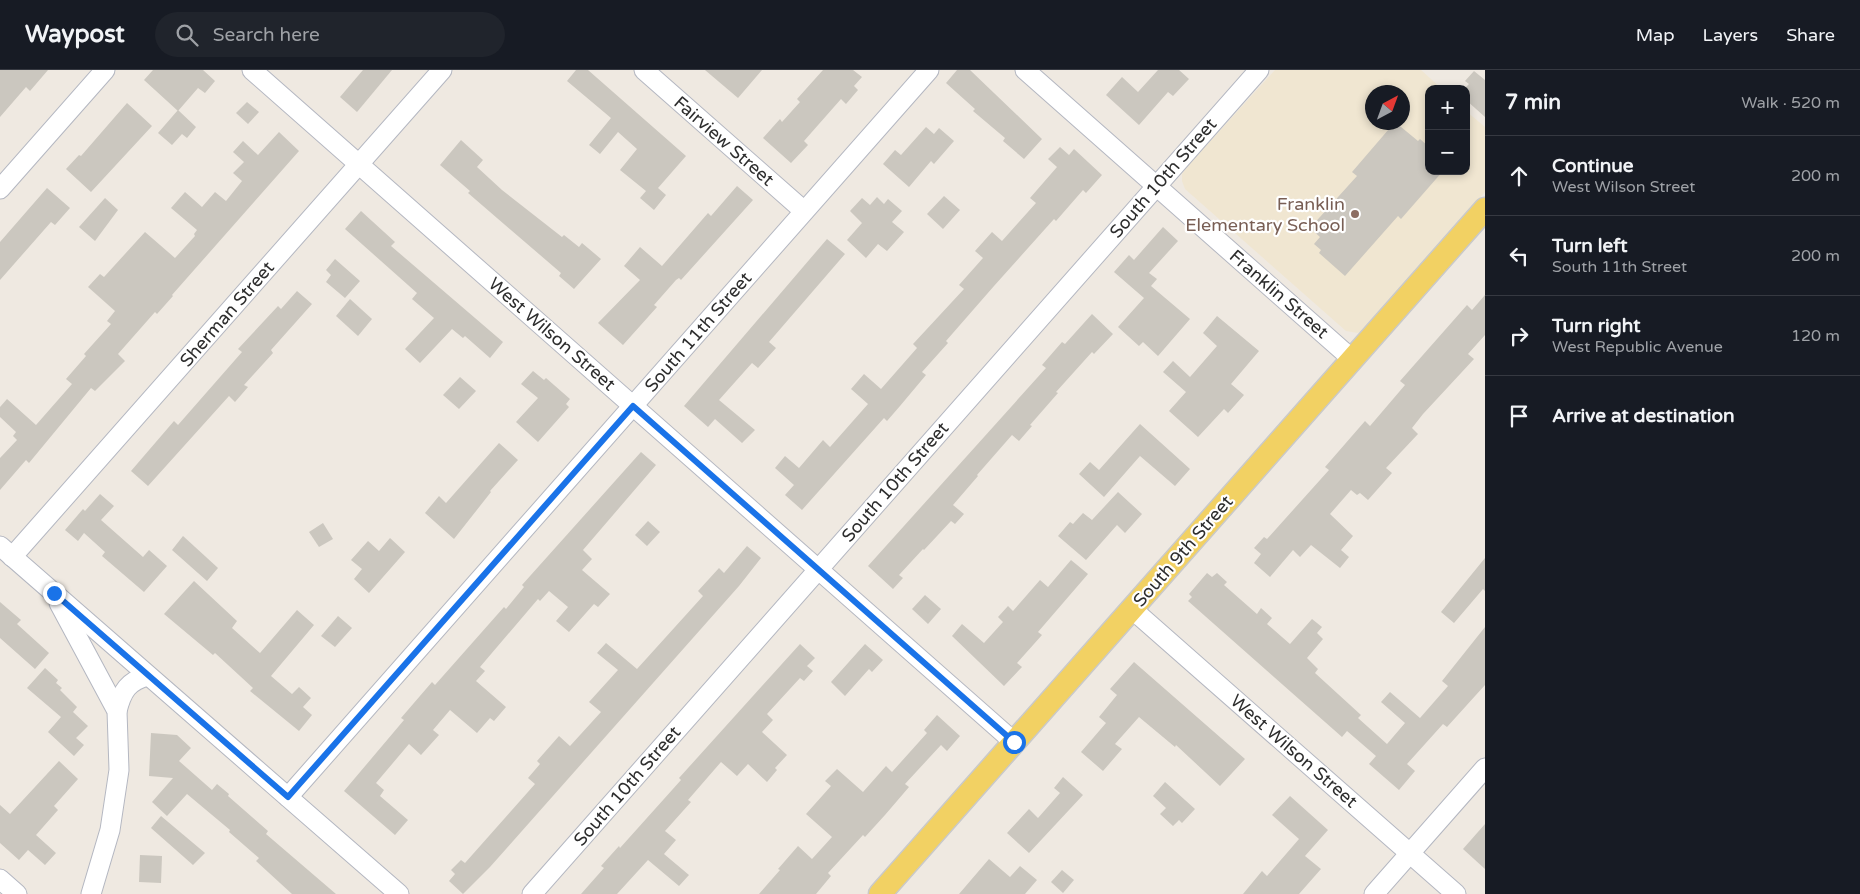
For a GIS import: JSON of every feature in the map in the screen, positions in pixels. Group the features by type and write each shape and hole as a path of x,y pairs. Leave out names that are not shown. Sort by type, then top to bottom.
{"main road":[{"name":"South 9th Street","path":"880,894 1485,209"}],"street":[{"path":"0,189 105,70"},
{"name":"West Wilson Street","path":"252,70 1014,742"},
{"name":"Sherman Street","path":"6,552 359,164 442,70"},
{"name":"Fairview Street","path":"644,70 804,211"},
{"name":"South 11th Street","path":"288,797 929,70"},
{"name":"Franklin Street","path":"1025,70 1352,359"},
{"name":"South 10th Street","path":"532,894 1258,70"},
{"path":"6,552 399,894"},
{"path":"54,593 117,711"},
{"name":"West Wilson Street","path":"1132,609 1456,894"},
{"path":"92,894 110,830 119,770 117,711 121,695 128,685 136,679 148,676"},
{"path":"1374,894 1485,768"},
{"path":"0,879 17,894"}],"shaded area":[{"path":"1275,70 1421,70 1438,85 1425,85 1425,175 1470,175 1470,114 1485,127 1485,192 1366,329 1358,333 1346,331 1185,189 1182,174"}],"building":[{"path":"0,70 48,70 30,91 26,87 0,117"},
{"path":"153,70 203,70 215,81 205,93 198,88 178,111 144,80"},
{"path":"363,70 392,70 357,112 340,97"},
{"path":"576,70 588,70 686,156 658,188 666,195 654,210 640,198 646,191 620,170 637,149 618,132 600,154 589,145 611,118 567,81"},
{"path":"705,70 762,70 738,98"},
{"path":"823,70 853,70 862,77 854,86 858,90 846,104 841,99 804,141 808,145 791,163 763,138 780,119 782,122 800,102 797,99"},
{"path":"957,70 970,70 1042,139 1024,159 1003,141 1005,138 973,111 975,109 946,83"},
{"path":"1158,70 1179,70 1189,79 1173,96 1168,92 1139,125 1106,95 1122,77 1138,92"},
{"path":"1474,71 1485,80 1485,117 1470,104 1470,85 1465,81"},
{"path":"247,102 259,112 248,124 236,113"},
{"path":"127,103 152,126 91,192 66,169 79,155 81,156"},
{"path":"178,110 196,127 187,138 182,134 172,145 158,133"},
{"path":"926,127 934,134 939,128 954,141 934,164 931,161 909,187 883,164 895,150 901,155"},
{"path":"1388,130 1405,130 1418,141 1420,139 1425,143 1425,175 1440,175 1401,219 1398,216 1345,276 1319,253 1321,250 1314,244 1320,237 1310,228 1357,176 1352,172"},
{"path":"279,132 299,151 157,314 155,312 118,354 125,361 95,391 91,388 29,463 26,460 0,490 0,458 17,440 13,436 16,432 0,417 0,407 7,399 36,425 72,384 66,379 86,356 84,354 111,324 107,321 115,311 88,287 100,274 104,277 145,232 175,258 195,236 194,234 197,230 171,208 185,192 202,207 215,192 226,201 242,181 233,173 244,162 233,152 243,141 258,155"},
{"path":"461,140 483,160 477,167 502,190 562,237 564,235 579,247 582,243 601,259 574,289 559,276 561,273 468,193 470,191 440,165"},
{"path":"1060,147 1069,155 1074,149 1102,175 1086,193 1083,190 1056,221 1054,219 994,286 946,341 948,343 922,372 926,375 900,406 887,421 884,418 802,510 785,495 794,485 775,468 785,456 799,468 823,440 830,447 868,404 851,389 864,374 881,389 917,348 913,344 964,289 959,285 983,258 975,251 992,232 1002,241 1036,203 1030,198 1057,167 1048,159"},
{"path":"737,186 753,200 681,280 679,278 676,280 654,305 657,307 623,345 598,323 640,280 624,266 640,247 662,266 708,213 711,216"},
{"path":"47,188 70,208 55,225 51,222 0,280 0,242"},
{"path":"944,196 960,210 943,229 927,214"},
{"path":"877,197 884,204 888,199 902,211 892,222 904,232 887,251 878,244 866,258 847,240 862,223 850,211 862,198 870,205"},
{"path":"105,198 118,210 95,241 79,227"},
{"path":"361,211 395,242 391,246 503,342 490,358 465,336 463,338 452,329 420,363 405,349 434,318 412,299 417,293 345,229"},
{"path":"1163,227 1178,241 1149,273 1157,279 1151,286 1190,319 1158,356 1143,342 1139,346 1118,327 1144,298 1114,272 1129,255 1134,260"},
{"path":"827,239 845,254 769,342 776,348 758,368 752,363 719,400 755,430 742,443 715,419 708,427 684,406"},
{"path":"335,259 360,281 345,298 326,282 331,275 326,270"},
{"path":"297,291 312,304 271,350 273,353 244,385 248,387 235,402 229,396 148,486 131,471 174,421 178,425 242,352 238,349 278,306 281,309"},
{"path":"1485,295 1485,335 1468,354 1474,359 1412,428 1418,434 1386,468 1392,473 1368,500 1360,493 1357,495 1351,490 1330,514 1353,536 1341,550 1349,557 1340,568 1311,545 1300,557 1293,550 1270,577 1254,563 1261,554 1254,548 1264,537 1267,539 1329,470 1325,467 1365,421 1370,426 1405,385 1400,381 1467,305 1472,310"},
{"path":"350,299 372,319 358,336 336,316"},
{"path":"1092,314 1113,334 1094,354 1092,352 1056,392 1058,393 1030,425 1032,426 1019,441 1012,435 977,475 953,505 964,514 955,524 951,521 923,549 899,575 903,578 893,589 868,566 1046,368 1042,365 1062,342 1065,344"},
{"path":"1217,316 1259,351 1231,384 1244,395 1228,413 1224,409 1198,437 1169,411 1186,392 1163,372 1173,361 1190,377 1217,346 1203,333"},
{"path":"533,371 544,380 546,378 570,399 566,404 569,407 538,442 516,422 538,398 521,384"},
{"path":"460,377 476,391 459,409 443,395"},
{"path":"1140,424 1190,469 1175,486 1140,456 1104,497 1079,474 1090,462 1099,470"},
{"path":"499,443 518,460 490,491 454,539 425,513 439,496 446,503"},
{"path":"641,452 656,465 583,550 592,559 582,570 610,594 598,607 594,604 569,632 556,621 568,607 549,591 540,601 538,599 480,667 485,671 476,681 506,707 494,721 490,718 477,733 450,710 433,730 439,735 421,755 409,744 376,783 384,790 380,796 408,820 395,835 344,791 404,720 401,718 432,682 435,685 504,607 506,609 524,587 522,585"},
{"path":"1118,492 1142,514 1125,533 1117,525 1086,560 1058,536 1070,522 1073,524 1083,513 1092,520"},
{"path":"100,494 114,506 101,520 143,557 149,550 167,566 144,592 102,556 105,552 84,533 78,541 65,530 83,509 85,511"},
{"path":"648,521 660,532 647,546 635,535"},
{"path":"323,523 333,539 319,547 309,532"},
{"path":"183,536 218,568 207,581 172,550"},
{"path":"390,538 405,552 369,593 354,579 362,569 351,560 368,541 379,551"},
{"path":"747,546 761,558 739,586 490,867 463,894 449,881 455,874 451,870 461,860 465,863 535,784 528,778 540,764 537,761 559,736 570,746 601,712 589,702 618,670 597,653 606,643 637,669 703,596 698,591 719,568 724,573"},
{"path":"1485,558 1485,591 1483,589 1454,623 1441,612"},
{"path":"1071,560 1088,574 1038,632 1042,635 1017,663 1022,667 1004,686 952,636 962,624 984,643 1003,622 998,617 1008,606 1013,611 1040,580 1048,587"},
{"path":"1207,573 1212,577 1217,573 1227,582 1224,585 1257,614 1261,608 1272,618 1267,624 1290,644 1312,619 1322,627 1317,633 1323,639 1307,658 1318,669 1315,673 1361,715 1358,718 1387,744 1405,723 1381,702 1390,692 1420,718 1448,686 1442,681 1485,627 1485,685 1447,727 1443,724 1407,764 1415,771 1399,790 1369,764 1376,756 1347,731 1342,737 1188,601 1192,597 1189,594"},
{"path":"194,581 237,621 232,628 260,653 297,610 314,625 271,676 292,694 299,687 311,698 303,707 312,715 299,731 250,691 253,688 215,653 213,655 164,614"},
{"path":"925,595 941,609 928,624 912,609"},
{"path":"0,602 21,620 17,624 49,653 35,669 0,638"},
{"path":"338,616 352,628 335,647 321,636"},
{"path":"800,644 815,658 807,666 813,671 804,681 800,678 767,714 773,720 762,732 787,755 775,768 777,770 767,782 748,764 737,776 721,762 688,800 691,802 665,831 676,840 664,854 689,875 679,886 648,860 617,894 581,894 604,868 601,866 619,846 620,848 681,780 679,778"},
{"path":"865,644 883,660 872,672 869,669 845,696 831,682"},
{"path":"1134,662 1245,759 1220,786 1176,745 1175,747 1139,717 1115,744 1122,749 1103,771 1081,752 1106,723 1099,717 1117,695 1110,689"},
{"path":"45,668 58,680 56,683 62,688 60,690 77,707 73,712 88,726 76,738 84,745 74,756 48,732 61,717 27,688"},
{"path":"937,715 960,736 947,751 941,745 905,784 909,787 865,837 863,835 828,873 831,876 816,894 759,894 798,846 812,859 832,837 806,814 831,786 825,781 837,769 863,792 886,766 892,772 927,733 924,730"},
{"path":"151,733 177,735 191,748 179,761 212,790 217,784 229,794 228,796 268,831 266,834 336,894 292,894 256,861 259,858 229,832 230,830 187,794 167,816 152,802 173,778 149,776"},
{"path":"59,761 78,779 54,806 58,810 36,835 56,853 45,865 28,850 19,860 0,843 0,805 10,814"},
{"path":"1063,777 1083,795 1029,853 1007,833 1029,809 1038,818 1060,793 1054,788"},
{"path":"1165,782 1195,809 1182,823 1179,820 1173,826 1160,814 1166,808 1153,796"},
{"path":"1290,796 1328,830 1305,856 1321,869 1299,894 1243,894 1262,871 1267,876 1299,839 1272,815"},
{"path":"161,816 205,853 193,865 151,828"},
{"path":"1485,824 1485,869 1463,849"},
{"path":"140,855 162,856 161,883 139,882"},
{"path":"989,859 1010,877 1020,866 1037,880 1025,894 959,894"},
{"path":"1062,870 1074,880 1063,893 1051,882"}],"place":[{"name":"Franklin Elementary School","path":"1355,214"}],"route":[{"path":"54,593 288,797 633,406 1014,742"}]}
